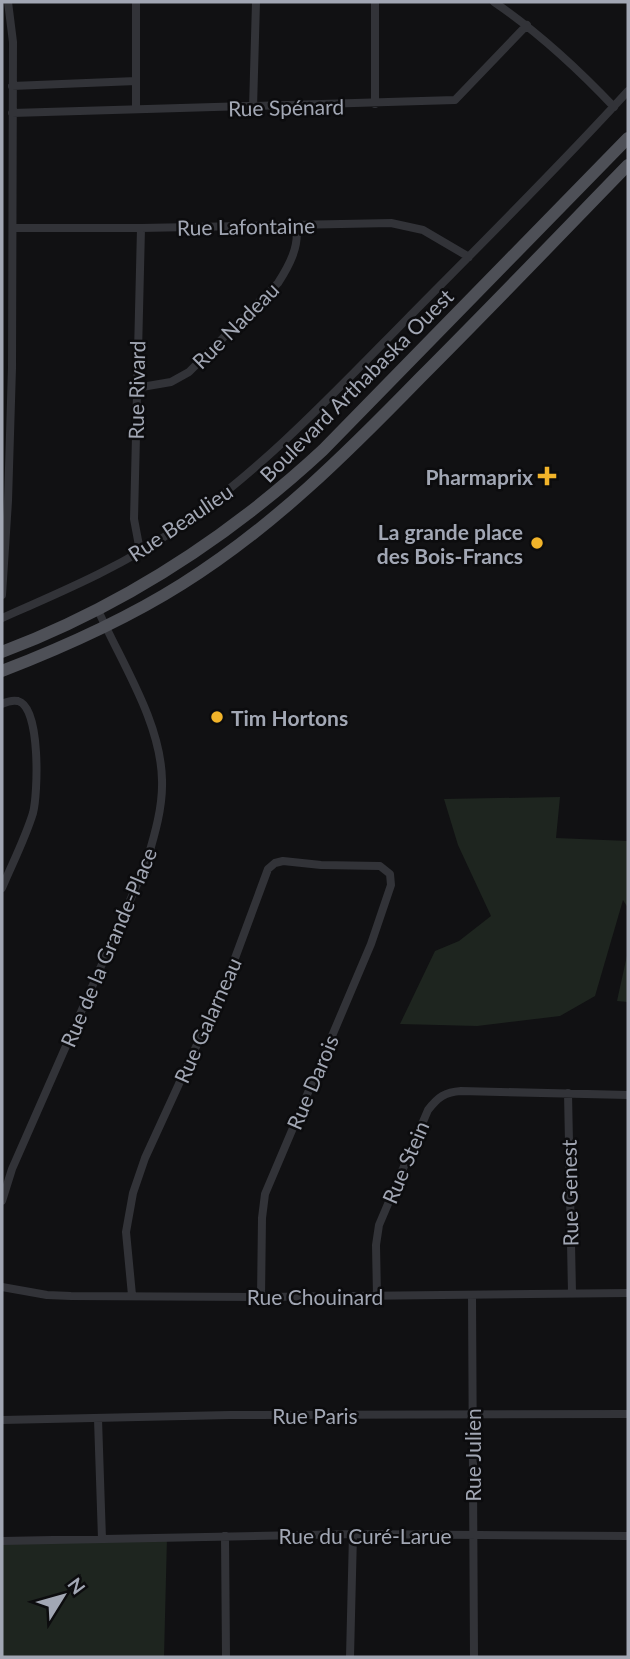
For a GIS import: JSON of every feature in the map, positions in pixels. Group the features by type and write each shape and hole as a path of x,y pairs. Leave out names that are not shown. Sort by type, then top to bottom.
{"main road":[{"name":"Boulevard Arthabaska Ouest","path":"2,652 98,610 198,551 289,481 323,450 628,138"},
{"name":"Boulevard Arthabaska Ouest","path":"2,671 105,627 182,584 278,516 321,478 628,165"}],"street":[{"path":"2,595 14,228 13,42 8,2"},
{"path":"136,2 136,109"},
{"path":"253,108 256,2"},
{"path":"375,2 375,104"},
{"path":"494,2 527,25 575,67 614,107"},
{"name":"Rue Spénard","path":"12,113 455,100 527,25"},
{"path":"12,86 136,81"},
{"name":"Rue Beaulieu","path":"2,618 67,589 140,551 175,530 249,473 325,403 628,91"},
{"name":"Rue Lafontaine","path":"14,228 141,229 391,223 407,225 439,237 469,257"},
{"name":"Rue Nadeau","path":"136,388 171,382 189,372 278,283 289,267 295,247 296,225"},
{"name":"Rue Rivard","path":"140,551 134,519 141,229"},
{"name":"Rue de la Grande-Place","path":"2,1202 12,1169 143,872 159,810 162,778 150,725 98,610"},
{"path":"2,704 18,701 25,705 33,725 37,795 29,823 2,888"},
{"name":"Rue Galarneau","path":"132,1295 126,1232 133,1193 145,1158 232,968 268,869 283,861 380,866 390,874"},
{"name":"Rue Darois","path":"261,1297 265,1195 371,944 391,885 390,874"},
{"name":"Rue Stein","path":"377,1296 376,1245 379,1225 428,1110 437,1098 448,1092 461,1091 628,1095"},
{"name":"Rue Genest","path":"568,1093 572,1293"},
{"name":"Rue Chouinard","path":"2,1287 47,1295 261,1297 628,1293"},
{"name":"Rue Julien","path":"472,1295 474,1657"},
{"name":"Rue Paris","path":"2,1420 230,1415 628,1414"},
{"path":"98,1419 102,1539"},
{"path":"350,1657 353,1534"},
{"name":"Rue du Curé-Larue","path":"2,1541 353,1534 628,1536"},
{"path":"226,1536 226,1657"}],"shaded area":[{"path":"560,797 556,838 628,841 628,908 623,900 595,996 560,1016 477,1026 400,1024 435,951 459,941 491,916 458,845 444,799"},
{"path":"628,951 628,1002 617,1001"},
{"path":"167,1537 164,1657 2,1657 2,1541"}],"place":[{"name":"Pharmaprix","path":"547,476"},
{"name":"La grande place des Bois-Francs","path":"537,543"},
{"name":"Tim Hortons","path":"217,717"}]}
